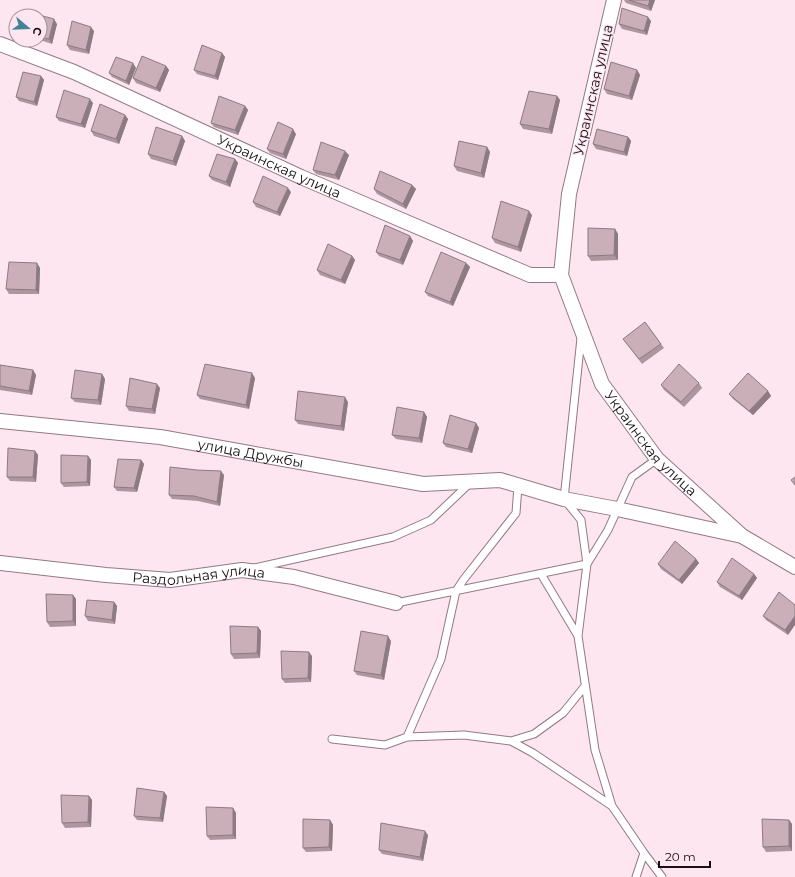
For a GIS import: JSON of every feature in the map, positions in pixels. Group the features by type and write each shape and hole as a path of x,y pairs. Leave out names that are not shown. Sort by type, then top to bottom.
{"street":[{"name":"Украинская улица","path":"614,0 569,194 561,275 602,384 657,459 742,536 795,567"},
{"name":"Украинская улица","path":"0,44 74,72 301,178 530,275 561,275"},
{"name":"улица Дружбы","path":"0,421 160,437 423,484 500,480 518,486"},
{"path":"518,486 564,499 742,536"},
{"name":"Раздольная улица","path":"0,563 106,575 170,580 242,570 294,577 396,603"}],"lane":[{"path":"582,332 564,499 581,520 586,564 578,636 585,686 595,750 612,806 662,877"},
{"path":"396,603 586,564 608,530 632,476 657,459"},
{"path":"242,570 393,537 431,520 472,482"},
{"path":"407,737 441,659 456,591 516,513 518,486"},
{"path":"541,574 578,636"},
{"path":"511,741 534,734 563,713 585,686"},
{"path":"332,739 385,745 407,737 464,735 511,741 533,753 612,806"},
{"path":"636,877 644,853"}],"building":[{"path":"629,0 650,0 648,6"},
{"path":"622,8 648,17 644,31 619,24"},
{"path":"48,17 54,19 48,39"},
{"path":"72,21 91,27 86,50 67,45"},
{"path":"202,45 222,53 215,76 194,70"},
{"path":"142,56 166,66 156,88 133,78"},
{"path":"116,57 133,63 126,81 109,73"},
{"path":"611,62 637,70 629,96 604,89"},
{"path":"23,72 41,76 34,102 16,97"},
{"path":"64,90 90,99 81,124 56,117"},
{"path":"529,91 557,96 549,129 520,124"},
{"path":"219,96 245,106 235,130 211,123"},
{"path":"100,104 125,115 116,139 91,131"},
{"path":"278,122 293,129 283,154 267,149"},
{"path":"156,127 182,136 173,161 148,154"},
{"path":"597,129 628,137 624,152 593,144"},
{"path":"459,141 487,147 481,173 454,166"},
{"path":"321,142 345,151 335,175 313,170"},
{"path":"217,154 235,159 226,182 209,176"},
{"path":"380,171 412,185 403,204 374,189"},
{"path":"263,176 288,188 277,212 253,202"},
{"path":"501,201 529,211 518,247 492,238"},
{"path":"385,225 410,236 400,260 376,252"},
{"path":"588,228 615,229 614,255 588,256"},
{"path":"328,244 352,256 341,280 317,270"},
{"path":"441,252 466,263 450,302 425,292"},
{"path":"9,262 37,263 36,290 6,289"},
{"path":"645,322 661,344 639,359 623,339"},
{"path":"205,364 252,373 246,405 197,395"},
{"path":"679,364 699,383 681,402 661,385"},
{"path":"0,365 33,370 29,391 0,386"},
{"path":"75,370 102,374 98,400 71,398"},
{"path":"748,373 768,391 749,411 729,394"},
{"path":"130,378 157,384 152,409 126,406"},
{"path":"298,391 345,397 341,426 295,420"},
{"path":"397,407 424,412 419,438 392,435"},
{"path":"450,415 476,423 468,449 443,443"},
{"path":"8,448 35,451 33,477 7,477"},
{"path":"61,455 88,456 87,482 61,483"},
{"path":"118,459 141,460 134,488 114,487"},
{"path":"170,467 221,471 217,502 194,496 169,495"},
{"path":"795,477 795,485 791,480"},
{"path":"675,541 696,559 679,580 658,564"},
{"path":"732,558 754,574 739,596 717,582"},
{"path":"779,592 795,605 795,616 785,630 763,616"},
{"path":"46,594 73,595 73,621 47,622"},
{"path":"87,600 114,602 112,620 85,616"},
{"path":"230,626 258,627 257,653 231,654"},
{"path":"361,631 388,636 381,675 354,671"},
{"path":"281,651 309,652 308,678 282,679"},
{"path":"137,788 164,792 160,818 134,816"},
{"path":"61,795 89,796 88,822 62,823"},
{"path":"206,807 233,808 233,835 207,836"},
{"path":"303,819 330,820 329,847 303,848"},
{"path":"762,819 789,820 789,846 763,847"},
{"path":"381,823 425,831 420,857 379,850"}]}
